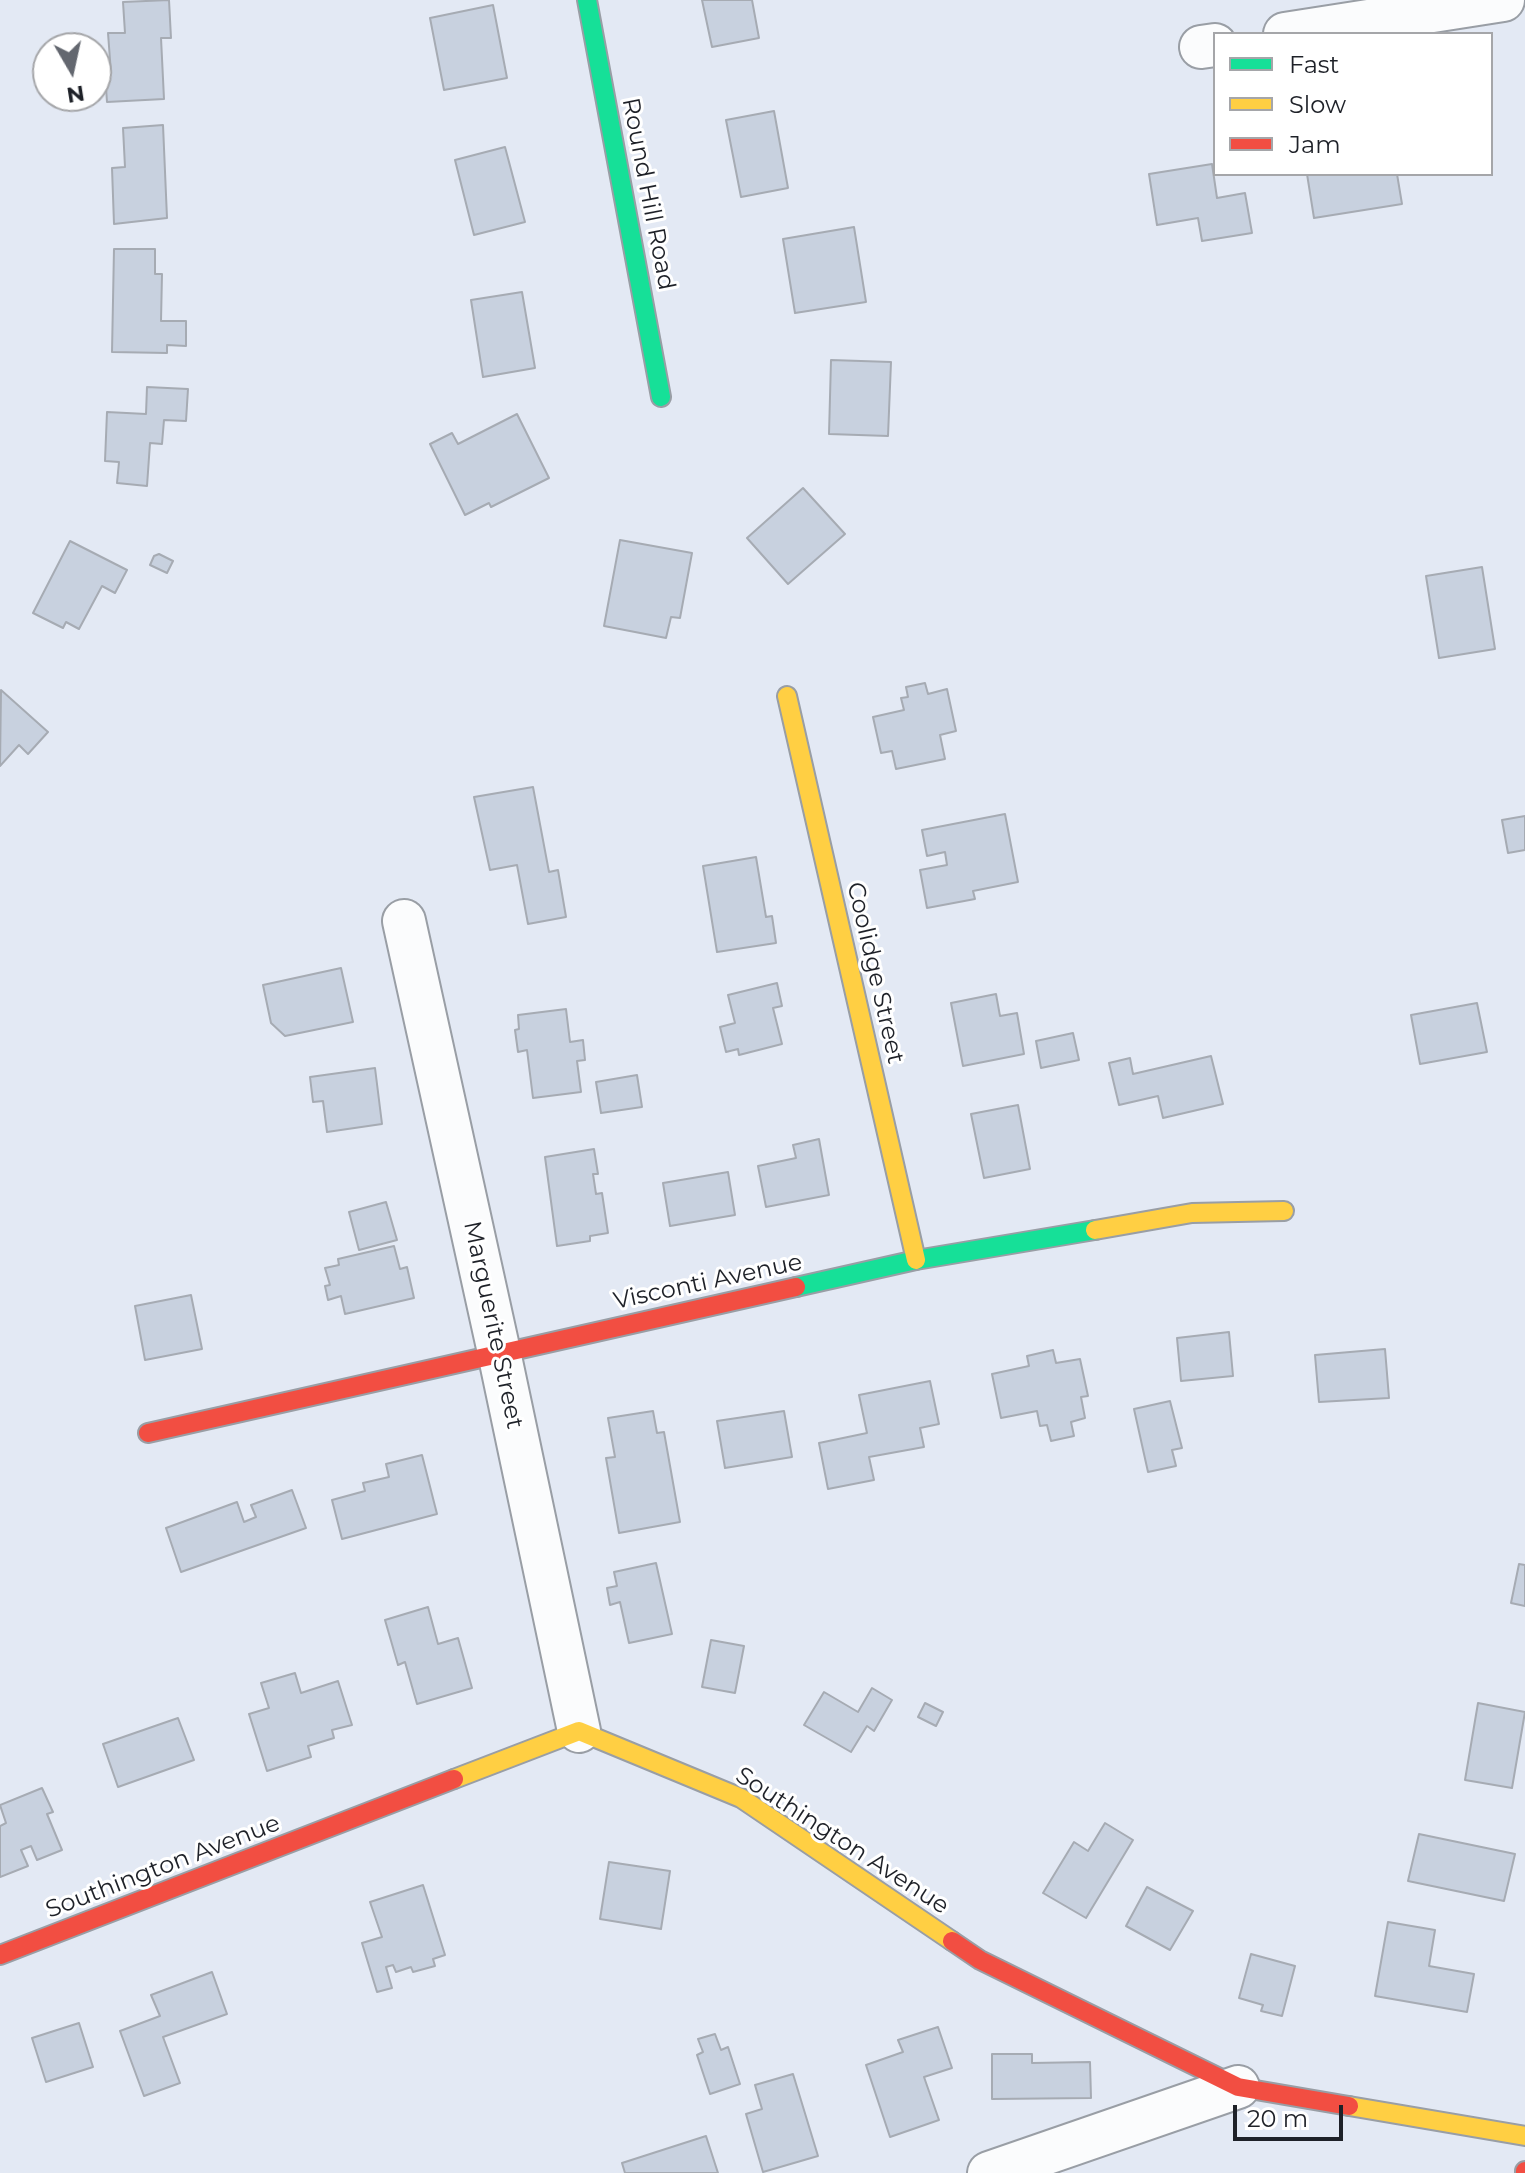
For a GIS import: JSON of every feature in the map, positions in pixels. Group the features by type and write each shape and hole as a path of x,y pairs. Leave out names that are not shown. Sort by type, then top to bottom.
{"street":[{"name":"Round Hill Road","path":"587,0 661,397"},
{"path":"1298,32 1503,0"},
{"name":"Coolidge Street","path":"787,696 916,1260"},
{"name":"Marguerite Street","path":"404,921 579,1731"},
{"name":"Visconti Avenue","path":"148,1433 916,1260 1192,1213 1284,1211"},
{"name":"Southington Avenue","path":"0,1955 579,1731 741,1798 980,1960 1238,2087 1525,2136"},
{"path":"989,2173 1238,2087"}],"building":[{"path":"169,0 171,38 161,38 164,99 112,102 112,33 125,33 123,2"},
{"path":"702,0 752,0 759,38 712,47"},
{"path":"493,5 507,78 444,90 430,18"},
{"path":"774,111 788,188 741,197 726,120"},
{"path":"163,125 167,218 114,224 112,168 125,167 123,128"},
{"path":"505,147 525,222 474,235 455,160"},
{"path":"1212,164 1217,198 1245,193 1252,233 1202,241 1198,218 1157,225 1149,174"},
{"path":"1307,176 1397,176 1402,204 1314,218"},
{"path":"854,227 866,302 795,313 783,239"},
{"path":"114,249 155,249 155,274 162,274 161,321 186,321 186,346 167,345 167,353 112,352"},
{"path":"522,292 535,368 483,377 471,300"},
{"path":"831,360 891,362 888,436 829,434"},
{"path":"147,387 188,389 186,421 164,420 162,444 150,443 147,486 117,483 119,462 105,461 107,412 146,414"},
{"path":"517,414 549,478 491,507 489,503 465,515 430,444 452,433 458,444"},
{"path":"803,488 845,534 788,584 747,538"},
{"path":"620,540 692,553 680,618 671,617 666,638 604,626"},
{"path":"70,541 127,570 115,593 102,586 79,629 66,622 63,628 33,613"},
{"path":"159,554 173,561 167,573 150,565 154,556"},
{"path":"1482,567 1495,649 1439,658 1426,576"},
{"path":"925,683 928,694 947,689 956,731 940,735 945,759 896,769 892,751 881,753 873,717 904,710 901,698 908,697 906,687"},
{"path":"1,690 48,732 28,754 19,745 0,766"},
{"path":"533,787 549,872 558,870 566,917 528,924 517,865 490,870 474,797"},
{"path":"1005,814 1018,882 973,891 975,899 927,908 920,870 947,865 945,852 927,856 922,830"},
{"path":"1525,816 1525,850 1508,853 1502,820"},
{"path":"756,857 766,917 772,916 776,943 717,952 703,866"},
{"path":"341,968 353,1022 285,1036 271,1023 263,985"},
{"path":"777,983 782,1006 773,1008 782,1044 739,1055 738,1049 726,1052 720,1027 735,1023 728,995"},
{"path":"996,994 1000,1016 1017,1013 1024,1054 963,1066 951,1003"},
{"path":"1477,1003 1487,1052 1420,1064 1411,1015"},
{"path":"566,1009 570,1042 583,1040 585,1060 577,1061 581,1092 533,1098 527,1050 518,1052 515,1030 519,1029 518,1015"},
{"path":"1073,1033 1079,1060 1041,1068 1036,1041"},
{"path":"1211,1056 1223,1104 1163,1118 1158,1096 1119,1105 1109,1063 1130,1058 1133,1074"},
{"path":"375,1068 382,1124 327,1132 323,1101 313,1102 310,1077"},
{"path":"637,1075 642,1107 601,1113 596,1082"},
{"path":"1018,1105 1030,1169 984,1178 971,1114"},
{"path":"819,1139 829,1195 766,1207 758,1166 796,1158 793,1145"},
{"path":"594,1149 598,1174 593,1174 596,1194 602,1193 608,1233 590,1236 590,1241 557,1246 545,1157"},
{"path":"728,1172 735,1215 670,1226 663,1183"},
{"path":"386,1202 397,1240 359,1250 349,1212"},
{"path":"394,1246 400,1269 407,1267 414,1298 345,1314 341,1296 328,1300 325,1286 330,1285 325,1268 339,1265 338,1259"},
{"path":"191,1295 202,1349 145,1360 135,1306"},
{"path":"1229,1332 1233,1376 1181,1381 1177,1338"},
{"path":"1385,1349 1389,1398 1319,1402 1315,1355"},
{"path":"1053,1350 1056,1363 1080,1359 1088,1396 1081,1397 1085,1418 1071,1422 1074,1436 1051,1441 1047,1425 1040,1426 1037,1411 1001,1418 992,1374 1029,1366 1027,1356"},
{"path":"930,1381 939,1424 920,1428 924,1447 869,1457 874,1480 828,1489 819,1443 867,1433 859,1395"},
{"path":"1170,1401 1182,1448 1172,1450 1176,1466 1148,1472 1134,1409"},
{"path":"653,1411 657,1433 664,1432 680,1522 619,1533 606,1458 615,1457 608,1418"},
{"path":"784,1411 792,1457 725,1468 717,1421"},
{"path":"422,1455 437,1514 342,1539 332,1500 365,1491 363,1483 389,1477 386,1464"},
{"path":"292,1490 306,1528 181,1572 166,1528 237,1502 244,1522 256,1517 251,1505"},
{"path":"656,1563 672,1634 629,1643 620,1602 610,1605 607,1588 617,1586 614,1572"},
{"path":"1519,1564 1525,1565 1525,1606 1511,1603"},
{"path":"428,1607 438,1644 458,1638 472,1688 417,1704 405,1662 398,1665 385,1620"},
{"path":"711,1640 744,1646 735,1693 702,1687"},
{"path":"295,1673 301,1693 338,1681 352,1725 332,1730 334,1738 308,1746 311,1757 267,1771 249,1714 269,1708 261,1683"},
{"path":"872,1688 892,1700 874,1731 867,1726 851,1752 804,1725 824,1692 858,1712"},
{"path":"925,1703 943,1712 936,1726 918,1717"},
{"path":"1478,1703 1525,1712 1512,1788 1465,1780"},
{"path":"178,1718 194,1760 118,1787 103,1744"},
{"path":"42,1788 53,1812 47,1814 62,1850 37,1860 31,1846 21,1850 28,1866 0,1877 0,1826 6,1823 0,1805"},
{"path":"1105,1823 1133,1840 1086,1918 1043,1893 1074,1842 1088,1851"},
{"path":"1419,1834 1515,1854 1504,1901 1408,1881"},
{"path":"609,1862 670,1871 661,1929 600,1919"},
{"path":"423,1885 445,1955 433,1959 435,1966 413,1972 411,1967 396,1972 393,1965 386,1967 392,1988 377,1992 362,1943 382,1937 370,1902"},
{"path":"1147,1887 1193,1911 1170,1950 1126,1926"},
{"path":"1388,1922 1435,1930 1429,1966 1474,1974 1467,2012 1375,1996"},
{"path":"1251,1954 1295,1966 1282,2016 1261,2011 1263,2005 1239,1998"},
{"path":"212,1972 227,2014 163,2037 180,2083 144,2096 120,2031 160,2016 151,1995"},
{"path":"79,2023 93,2067 46,2082 32,2038"},
{"path":"938,2027 952,2068 924,2077 939,2120 890,2137 866,2065 903,2052 898,2040"},
{"path":"715,2034 721,2050 728,2047 740,2084 710,2094 697,2055 703,2052 698,2039"},
{"path":"992,2054 1032,2054 1032,2063 1090,2062 1091,2098 992,2099"},
{"path":"793,2074 818,2156 763,2172 746,2114 762,2109 755,2085"},
{"path":"706,2136 718,2173 625,2173 622,2163"}],"traffic: fast":[{"path":"587,0 661,397"},
{"path":"796,1287 916,1260 1095,1230"}],"traffic: slow":[{"path":"787,696 916,1260"},
{"path":"1095,1230 1192,1213 1284,1211"},
{"path":"454,1779 579,1731 741,1798 952,1941"},
{"path":"1349,2106 1525,2136"}],"traffic: jam":[{"path":"148,1433 796,1287"},
{"path":"0,1955 454,1779"},
{"path":"952,1941 980,1960 1238,2087 1349,2106"}]}
